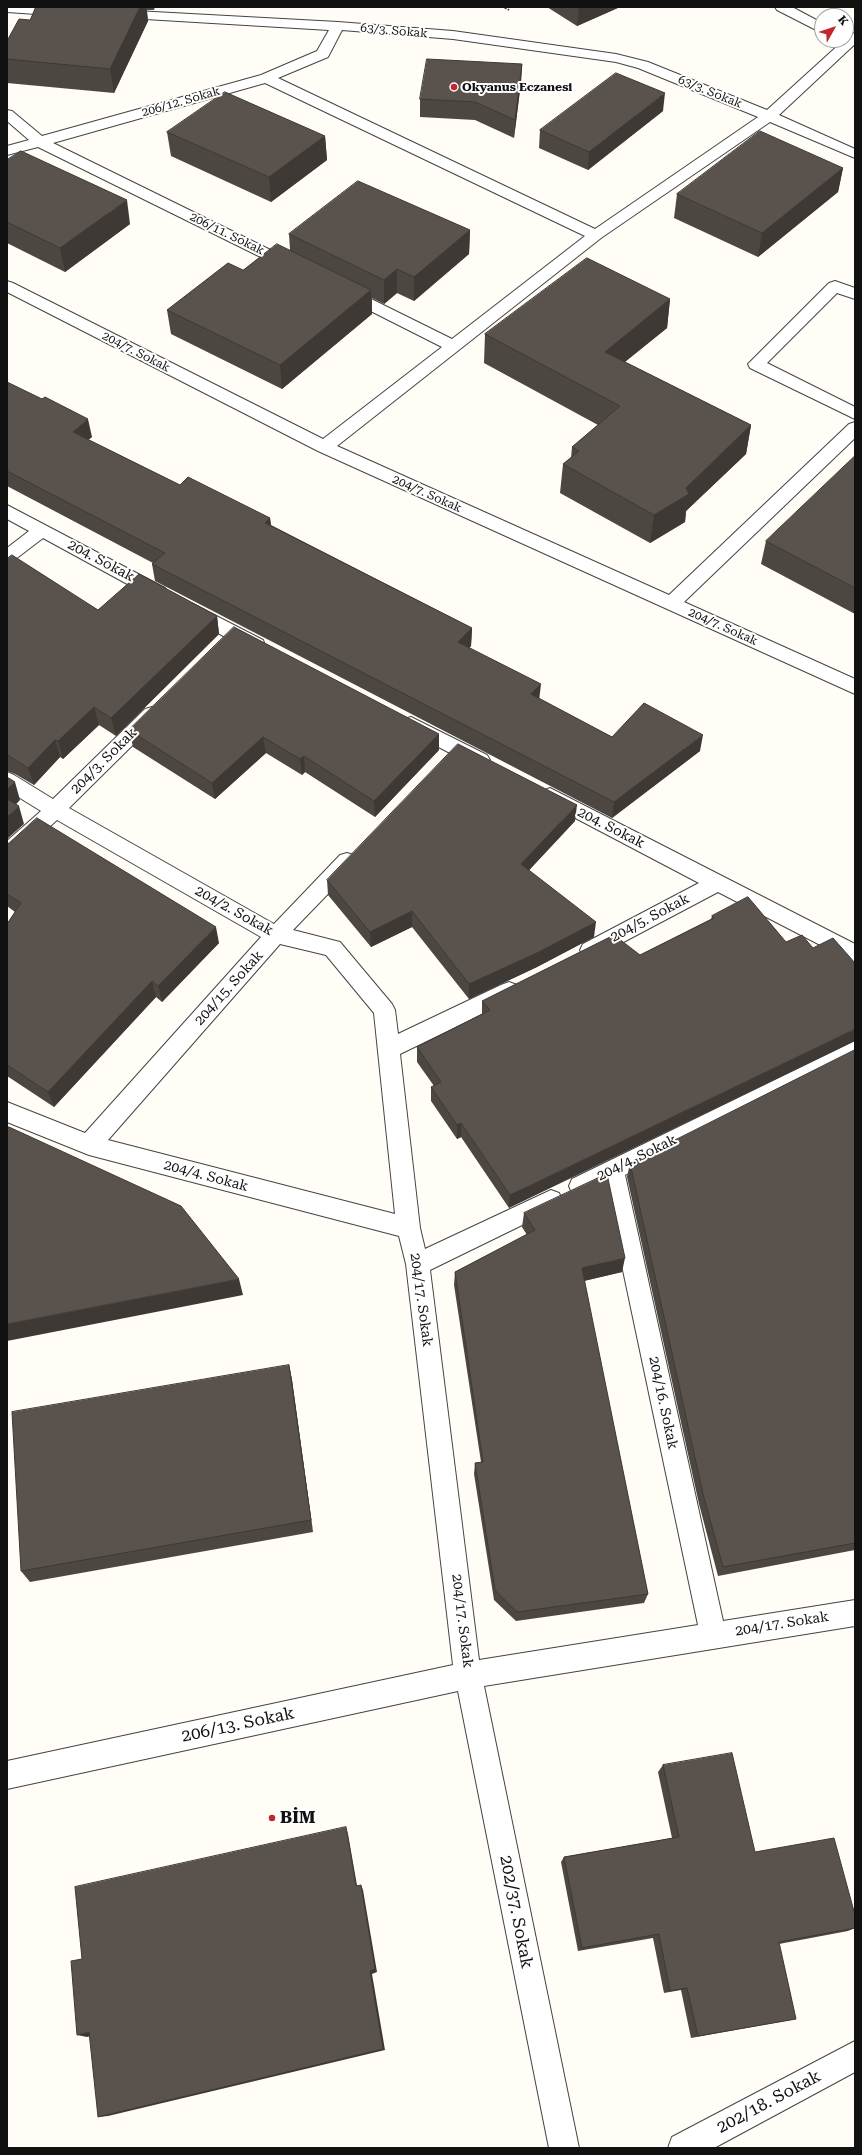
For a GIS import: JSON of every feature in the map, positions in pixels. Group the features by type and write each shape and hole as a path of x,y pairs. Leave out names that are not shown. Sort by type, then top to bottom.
{"street":[{"path":"782,7 814,25"},
{"path":"7,8 78,12"},
{"name":"63/3. Sokak","path":"102,14 338,26 453,36 616,58 643,65 769,116 855,154"},
{"name":"206/12. Sokak","path":"7,151 266,78 323,54 338,26"},
{"path":"324,447 596,235 769,116 840,48"},
{"path":"266,78 596,235"},
{"name":"206/11. Sokak","path":"7,114 40,142 304,272"},
{"name":"204/7. Sokak","path":"7,286 324,447 855,687"},
{"path":"332,286 453,346"},
{"path":"855,294 835,286 756,364 855,414"},
{"path":"671,604 855,428"},
{"name":"204. Sokak","path":"7,511 229,639 270,652"},
{"path":"7,557 42,530"},
{"name":"204/3. Sokak","path":"7,854 55,810 167,700"},
{"path":"398,718 450,753 498,769"},
{"name":"204/2. Sokak","path":"7,780 55,810 276,935 333,948 384,1010 408,1228"},
{"name":"204. Sokak","path":"534,788 855,954"},
{"name":"204/15. Sokak","path":"89,1145 276,935 358,850"},
{"name":"204/5. Sokak","path":"572,959 717,883"},
{"path":"388,1049 523,984"},
{"name":"204/4. Sokak","path":"418,1264 613,1171 855,1050"},
{"name":"204/4. Sokak","path":"7,1112 89,1145 408,1228"},
{"name":"204/16. Sokak","path":"613,1171 713,1635"},
{"name":"204/17. Sokak","path":"408,1228 418,1264 468,1675 855,1613"},
{"name":"206/13. Sokak","path":"7,1775 468,1675"},
{"name":"202/37. Sokak","path":"468,1675 564,2148"},
{"name":"202/18. Sokak","path":"683,2148 855,2056"}],"building":[{"path":"36,7 140,7 110,69 7,59 7,41 19,19 30,20"},
{"path":"427,59 522,64 515,120 475,102 420,99"},
{"path":"616,73 665,93 589,152 540,130"},
{"path":"225,92 325,136 269,177 167,132"},
{"path":"760,131 843,168 762,233 677,194"},
{"path":"21,151 127,200 60,248 7,222 7,160"},
{"path":"358,181 470,230 414,277 397,269 384,280 289,234"},
{"path":"277,244 371,290 280,365 167,310 228,263 243,270"},
{"path":"587,258 670,299 605,352 751,425 686,488 689,494 654,515 563,464 579,451 572,447 620,406 485,334"},
{"path":"7,382 42,399 45,397 88,419 73,432 180,485 188,477 270,518 265,523 472,628 458,642 541,684 531,694 612,737 644,703 703,735 614,802 152,564 165,553 7,471"},
{"path":"855,456 855,588 766,541"},
{"path":"12,555 98,610 139,574 217,616 111,718 94,707 58,741 55,740 28,768 7,755 7,559"},
{"path":"234,627 439,734 374,801 304,756 300,759 263,737 212,783 129,730"},
{"path":"458,744 577,805 521,864 596,922 539,952 469,984 412,911 370,932 327,880"},
{"path":"7,777 15,782 7,790"},
{"path":"7,799 19,806 7,817"},
{"path":"37,818 216,927 158,986 152,981 48,1092 7,1065 7,924 21,903 7,894 7,844"},
{"path":"748,897 786,942 802,935 813,948 833,938 855,963 855,1029 510,1195 461,1123 457,1125 431,1087 441,1082 417,1047 490,1010 482,1001 614,935 640,955 714,918 712,916"},
{"path":"855,1050 855,1543 723,1567 703,1494 630,1163"},
{"path":"7,1127 181,1206 239,1279 7,1324"},
{"path":"607,1174 625,1258 582,1268 648,1594 517,1612 495,1590 475,1463 483,1462 455,1272 535,1230 524,1213"},
{"path":"289,1365 311,1520 21,1571 12,1412"},
{"path":"732,1753 755,1852 834,1838 855,1915 855,1928 779,1942 796,2019 698,2036 687,1988 670,1991 659,1934 582,1948 564,1857 679,1837 663,1765"},
{"path":"346,1827 356,1886 361,1885 375,1969 370,1971 383,2049 98,2117 89,2032 77,2035 71,1961 82,1959 75,1887"}],"place":[{"name":"Okyanus Eczanesi","path":"454,87"},
{"name":"BİM","path":"272,1818"}]}
